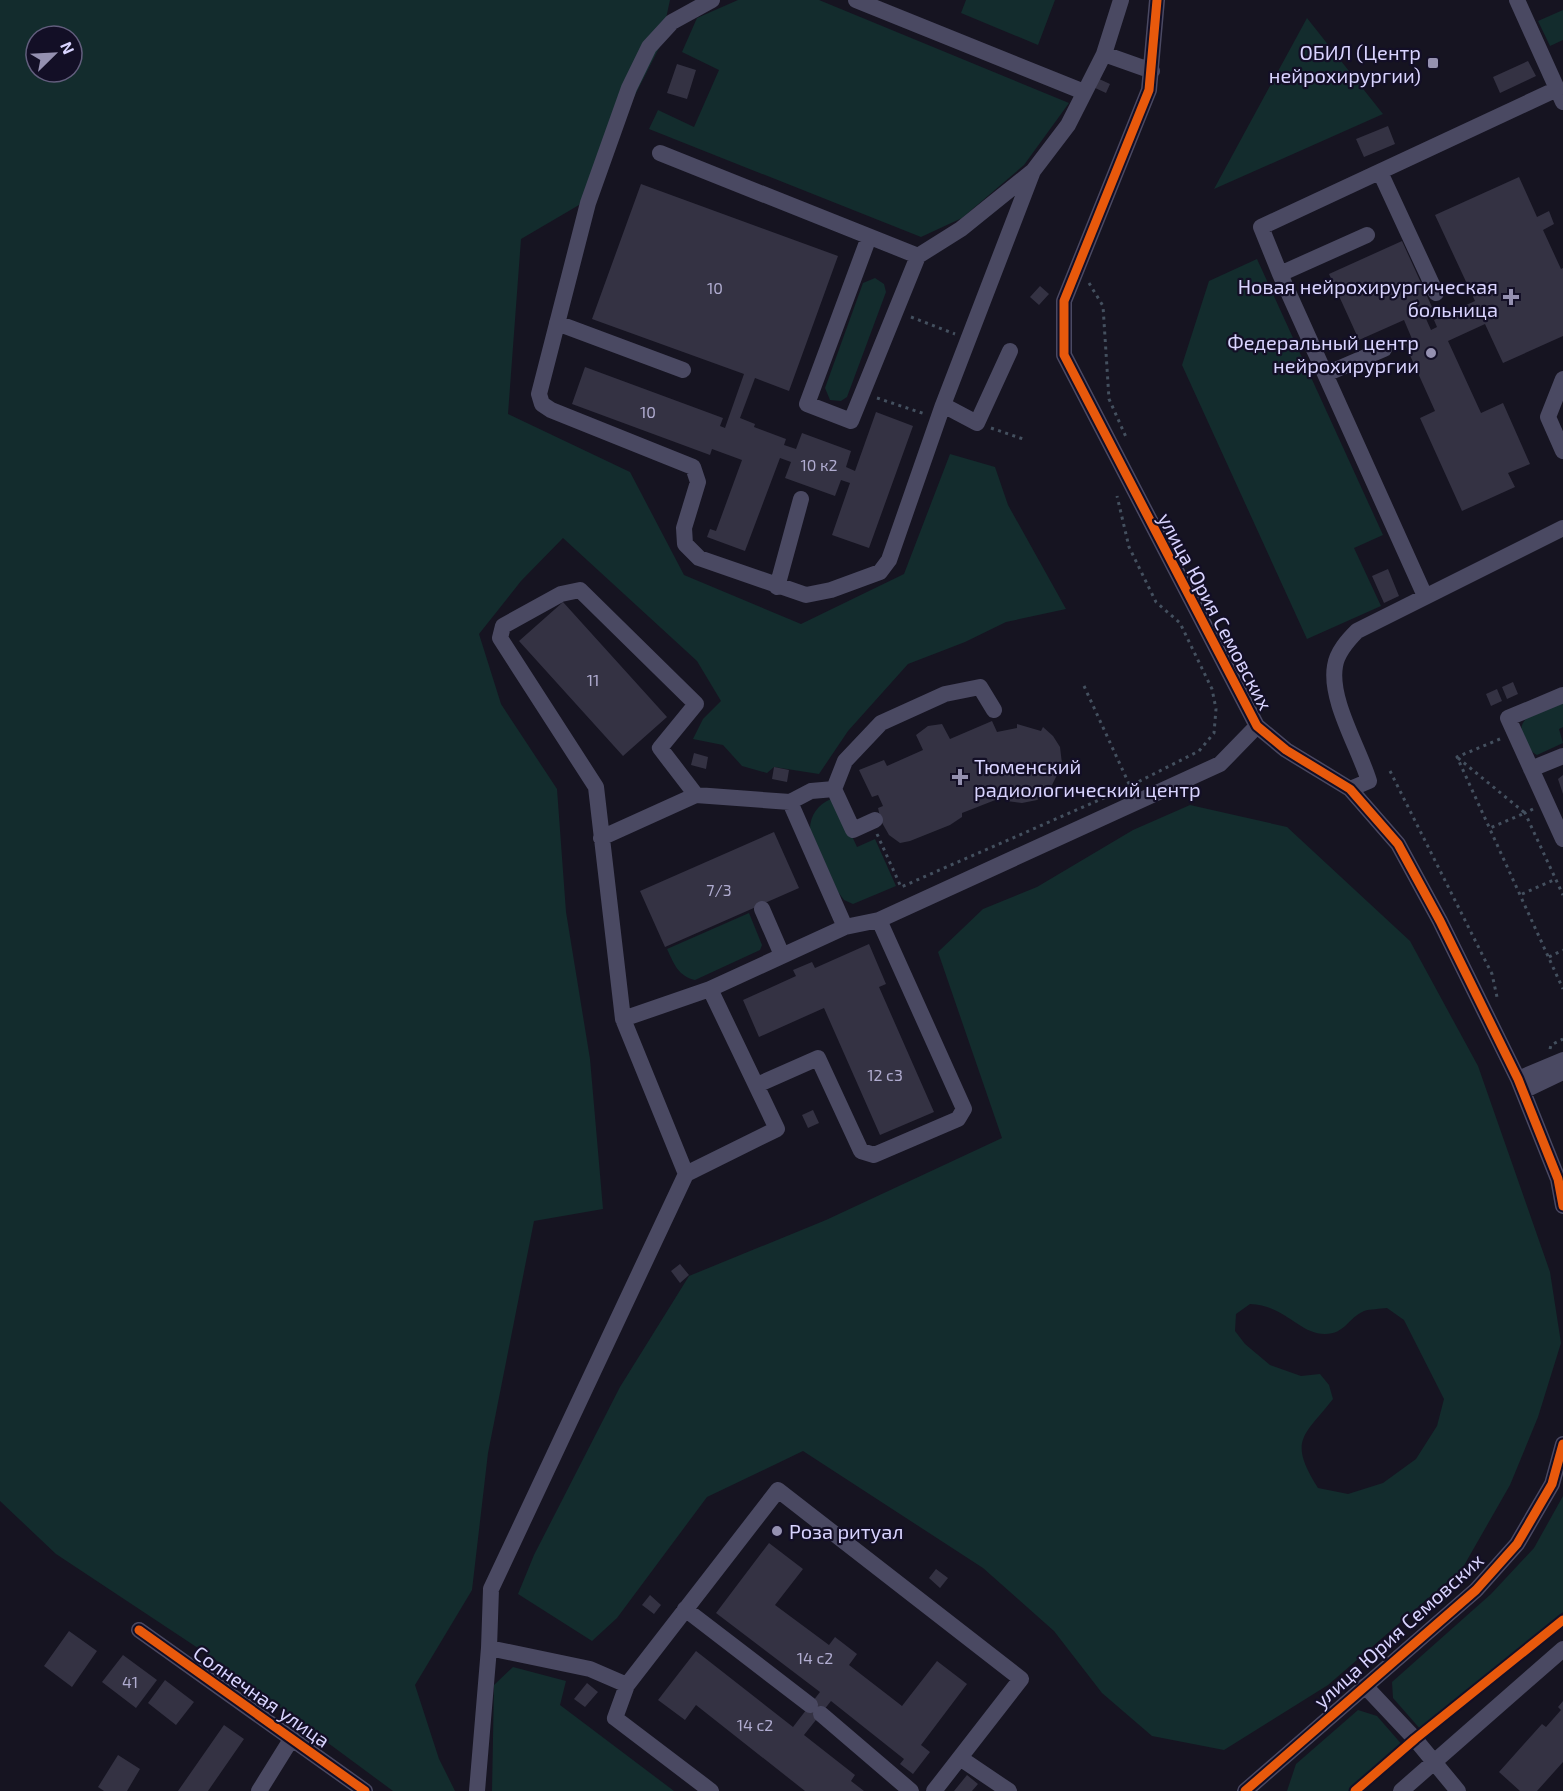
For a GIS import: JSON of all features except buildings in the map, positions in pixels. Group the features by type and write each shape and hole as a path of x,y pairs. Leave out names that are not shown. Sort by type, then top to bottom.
{"street":[{"path":"712,0 672,22 649,47 629,88 588,203 539,394 543,404 551,410 693,467 698,482 684,528 685,544 699,558 777,587 806,595 831,590 880,572 889,560 943,405 1033,171"},
{"path":"856,0 1084,92"},
{"path":"869,237 807,404 851,421 918,256 961,229 1033,171 1068,125 1104,54 1121,0"},
{"name":"улица Юрия Семовских","path":"1157,0 1152,71 1144,103 1064,301 1064,355 1122,471 1257,726 1286,750 1350,789 1398,844 1440,921 1521,1085 1560,1178 1563,1206"},
{"path":"1425,596 1261,227 1380,172 1560,96 1517,0"},
{"path":"1104,54 1152,71"},
{"path":"660,153 918,256"},
{"path":"1380,172 1436,293"},
{"path":"1280,274 1367,235"},
{"path":"558,322 683,370"},
{"path":"1326,374 1384,349"},
{"path":"943,405 977,423 1011,351"},
{"path":"1563,379 1548,417 1563,451"},
{"path":"777,587 801,499"},
{"path":"1350,789 1369,781 1338,703 1335,666 1344,644 1357,631 1563,528"},
{"path":"686,1174 623,1019 596,787 500,638 502,626 561,594 580,590 696,704 660,748 696,795"},
{"path":"873,821 853,830 834,789 845,761 881,723 945,694 980,687 994,710"},
{"path":"1563,695 1508,718 1563,839"},
{"path":"623,1019 710,989 845,927 879,920 1220,764 1257,726"},
{"path":"1531,769 1563,756"},
{"path":"601,838 696,795 790,802 811,791 834,789"},
{"path":"790,802 845,927"},
{"path":"762,909 782,955"},
{"path":"757,1085 818,1058 861,1151 874,1155 958,1119 964,1109 879,920"},
{"path":"477,1791 489,1648 491,1589 686,1174 777,1129 710,989"},
{"path":"1521,1085 1563,1060"},
{"path":"1521,1085 1563,1072"},
{"name":"улица Юрия Семовских","path":"1245,1791 1476,1590 1517,1544 1552,1484 1563,1444"},
{"path":"711,1791 615,1718 627,1685 778,1490 1021,1678 934,1791"},
{"path":"685,1609 816,1709 911,1791"},
{"name":"Солнечная улица","path":"139,1630 365,1791"},
{"path":"489,1648 590,1669 627,1685"},
{"path":"1401,1791 1563,1649"},
{"path":"1365,1686 1458,1791"},
{"path":"259,1791 292,1738"},
{"path":"960,1758 1009,1791"}],"path":[{"path":"1088,281 1103,306 1109,399 1125,431 1127,442"},
{"path":"926,323 939,328"},
{"path":"894,403 915,410"},
{"path":"977,423 1026,440"},
{"path":"1084,686 1130,786 1199,751 1214,732 1216,709 1212,689 1180,623 1156,602 1129,547 1118,497 1109,480 1122,471"},
{"path":"1457,757 1504,737"},
{"path":"1457,757 1525,813 1563,895"},
{"path":"1457,757 1563,989"},
{"path":"1390,771 1492,974 1500,1008"},
{"path":"873,821 901,887 1108,796"},
{"path":"1490,828 1539,806"},
{"path":"1521,895 1556,879"},
{"path":"1549,957 1563,950"},
{"path":"1544,1054 1550,1052 1551,1045 1563,1039"}],"green space":[{"path":"0,0 670,0 660,46 579,205 521,239 508,414 630,472 684,575 801,624 904,574 950,454 995,467 1008,505 1066,609 1006,622 965,642 908,664 848,731 819,774 774,767 767,773 742,766 723,745 693,739 703,719 721,701 697,661 563,538 521,581 479,634 501,704 557,789 566,912 590,1059 603,1209 534,1221 488,1453 472,1590 415,1685 439,1759 455,1791 393,1791 213,1658 56,1554 0,1501"},
{"path":"738,0 819,0 1069,103 1024,165 962,218 921,237 649,129 658,110 694,127 719,70 682,52 697,18"},
{"path":"966,0 1055,0 1038,45 961,13"},
{"path":"1563,10 1563,40 1550,46 1538,21"},
{"path":"1307,18 1383,114 1214,189"},
{"path":"1257,259 1383,535 1354,548 1381,606 1307,639 1182,365 1209,281"},
{"path":"875,278 884,284 886,292 847,397 841,401 830,400 825,388 863,283"},
{"path":"1563,700 1563,727 1559,729 1563,743 1537,755 1525,741 1522,725 1531,714"},
{"path":"831,799 836,802 857,847 875,839 896,886 853,904 844,900 838,892 810,829 811,820 816,811"},
{"path":"1190,805 1287,827 1410,941 1478,1066 1550,1272 1561,1343 1538,1417 1510,1485 1462,1569 1328,1685 1224,1750 1152,1736 1102,1693 1054,1631 983,1568 803,1451 707,1497 617,1618 592,1641 518,1594 534,1555 620,1387 689,1276 826,1220 1002,1138 938,952 983,909 1037,887 1133,830","holes":["1250,1304 1273,1309 1307,1329 1325,1334 1342,1329 1359,1314 1369,1310 1387,1308 1404,1320 1444,1399 1437,1426 1416,1459 1383,1483 1348,1494 1318,1488 1303,1459 1302,1449 1307,1431 1333,1399 1329,1385 1320,1374 1301,1376 1270,1365 1245,1344 1235,1331 1236,1314"]},
{"path":"749,913 762,945 760,950 695,980 684,976 677,969 667,949"},
{"path":"1563,1496 1563,1612 1421,1730 1393,1698 1392,1682 1491,1594 1534,1548"},
{"path":"513,1667 566,1681 560,1705 674,1791 492,1791 494,1685"},
{"path":"1358,1710 1377,1716 1404,1747 1353,1791 1287,1791 1296,1764"}],"cycle path":[{"path":"1157,0 1149,90 1064,301 1064,355 1257,726 1286,750 1350,789 1398,844 1440,921 1518,1079 1558,1179 1563,1206"},
{"path":"1245,1791 1476,1590 1517,1544 1552,1484 1563,1444"},
{"path":"1355,1791 1415,1739 1563,1620"},
{"path":"139,1630 365,1791"}],"place":[{"name":"ОБИЛ (Центр нейрохирургии)","path":"1433,63"},
{"name":"Новая нейрохирургическая больница","path":"1511,297"},
{"name":"Федеральный центр нейрохирургии","path":"1431,353"},
{"name":"Тюменский радиологический центр","path":"960,777"},
{"name":"Роза ритуал","path":"777,1531"}]}
